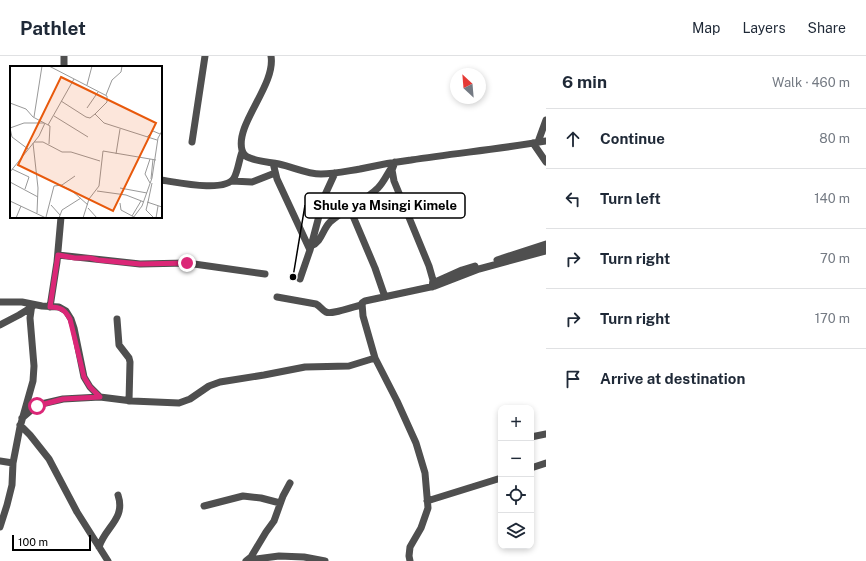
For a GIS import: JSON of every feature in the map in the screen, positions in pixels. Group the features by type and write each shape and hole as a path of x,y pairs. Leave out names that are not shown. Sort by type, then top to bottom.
{"street":[{"path":"192,142 205,56"},
{"path":"232,181 242,152 241,142 243,133 268,79 271,68 271,56"},
{"path":"536,143 546,120"},
{"path":"242,152 244,155 263,162 308,172 335,174 546,141"},
{"path":"536,143 546,162"},
{"path":"273,163 277,179 311,248"},
{"path":"311,248 318,242 326,226 378,187 394,165"},
{"path":"394,165 392,174 399,195 423,251 432,285"},
{"path":"162,180 209,186 232,181 252,182 275,173"},
{"path":"300,279 311,248 324,197 335,174"},
{"path":"350,209 375,268 385,297"},
{"path":"50,307 58,255 60,218"},
{"path":"432,285 462,270 546,244"},
{"path":"276,297 316,304 322,307 324,311 330,313 362,305 365,301 432,285 479,269 546,251"},
{"path":"58,255 140,264 187,263 265,274"},
{"path":"0,302 22,302 32,305 60,307 66,312 70,319 84,377 90,387 100,397"},
{"path":"0,324 19,316 32,305"},
{"path":"0,527 12,485 13,463 21,422 31,391 34,366 30,318 32,305"},
{"path":"362,305 375,358 416,443 426,473 428,501 426,518 410,547 410,561"},
{"path":"117,319 119,345 129,358 130,362 129,401"},
{"path":"21,422 32,409 43,403 63,399 100,397 129,401 179,403 190,399 209,386 220,382 305,367 349,366 375,358"},
{"path":"21,422 49,459 78,512 108,561"},
{"path":"534,436 546,434"},
{"path":"0,461 13,463"},
{"path":"534,467 546,463"},
{"path":"428,501 498,479"},
{"path":"247,560 274,521 280,503 290,482"},
{"path":"99,547 102,540 115,522 120,510 121,502 118,495"},
{"path":"204,506 243,496 261,498 280,503"},
{"path":"247,560 291,556 325,561"}],"place":[{"name":"Shule ya Msingi Kimele","path":"293,277"}],"route":[{"path":"37,406 50,401 63,399 100,397 90,387 84,377 74,328 70,319 66,312 60,307 50,307 58,255 140,264 187,263"}]}
